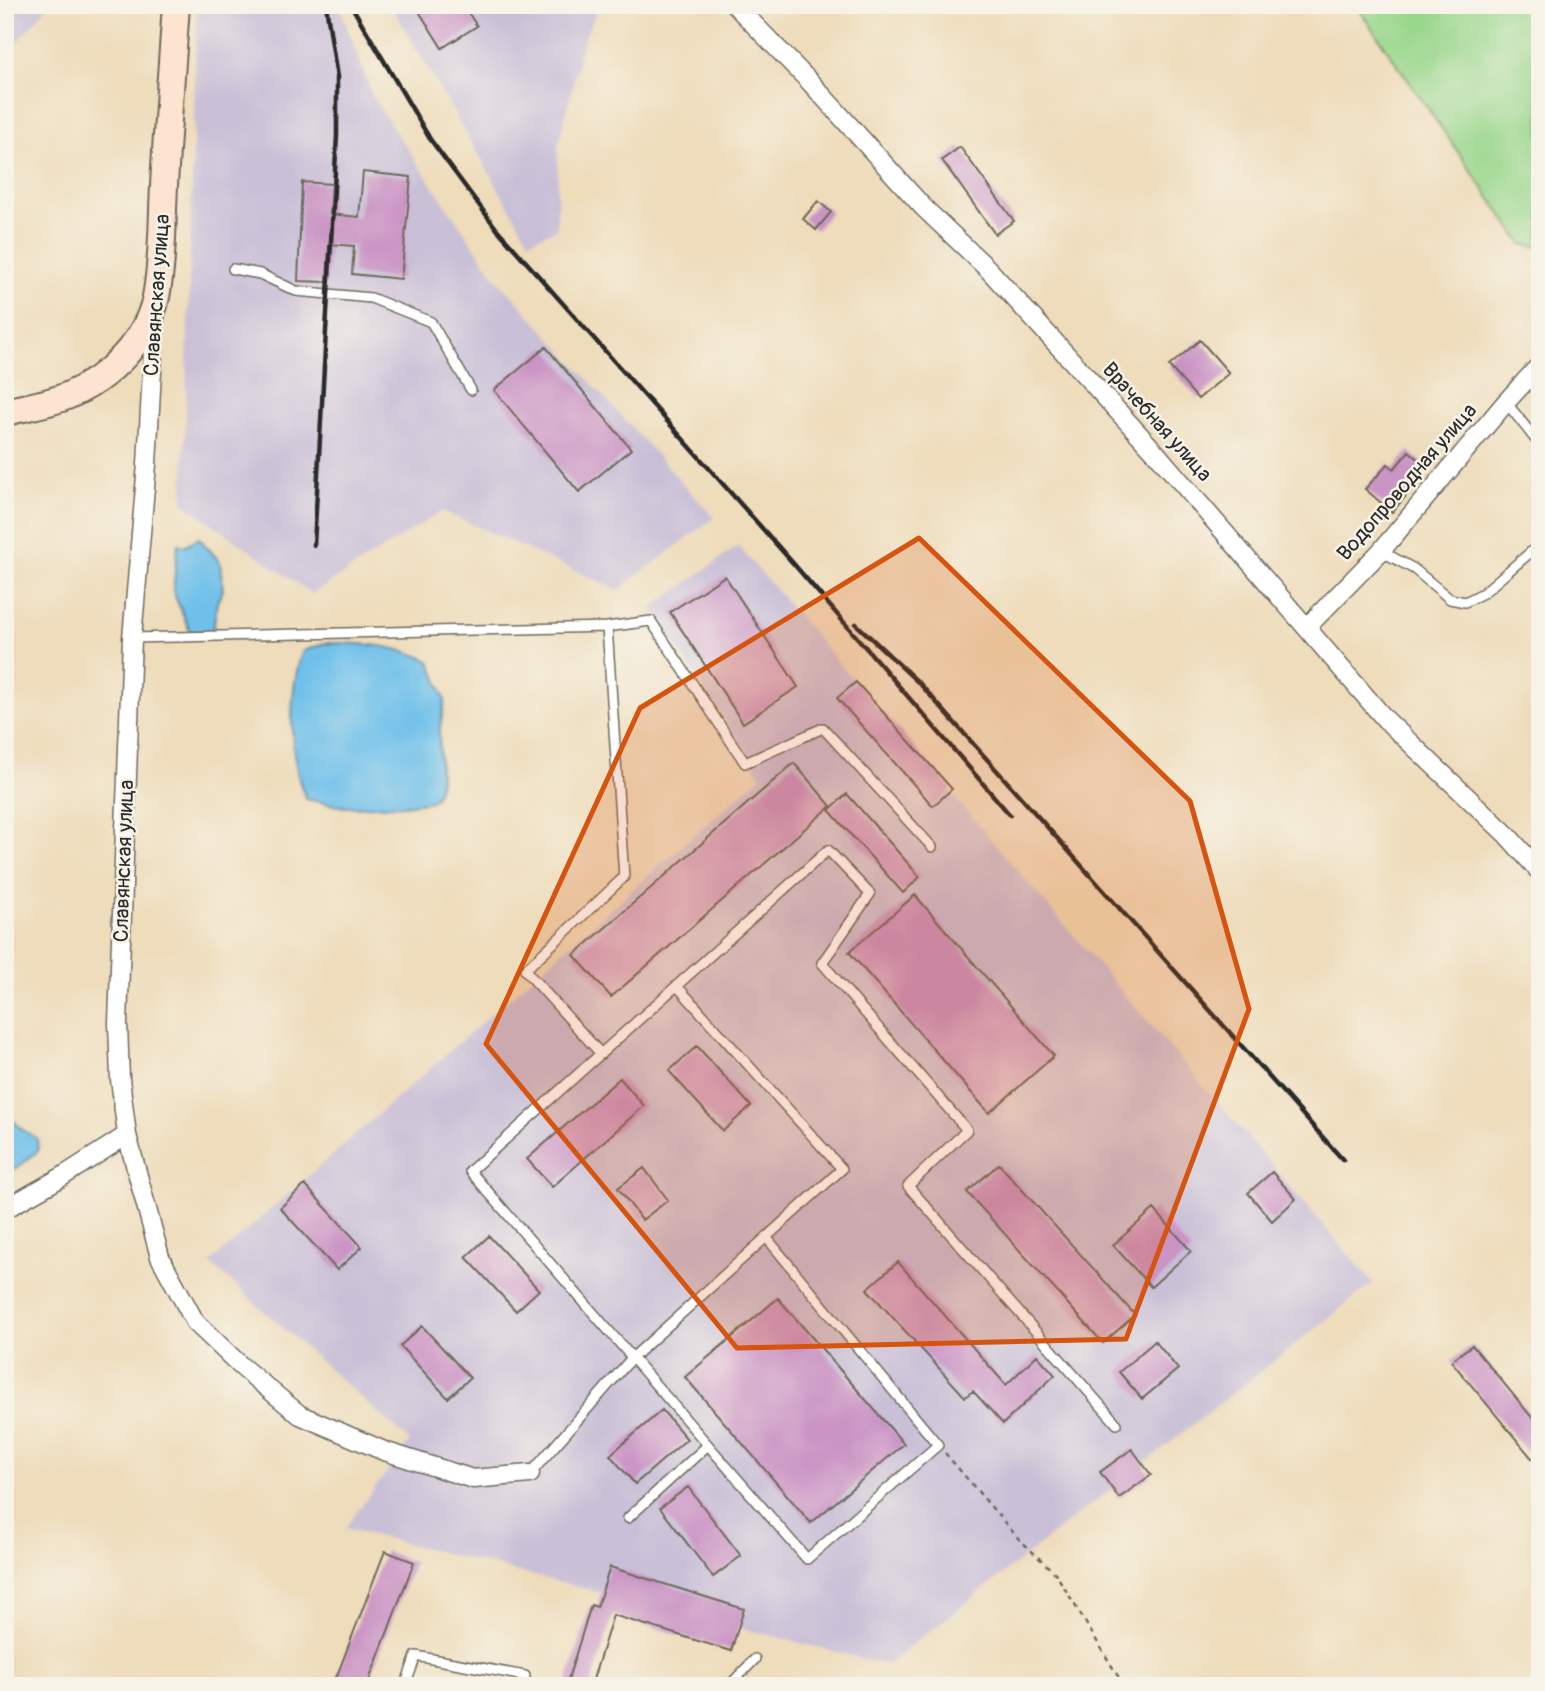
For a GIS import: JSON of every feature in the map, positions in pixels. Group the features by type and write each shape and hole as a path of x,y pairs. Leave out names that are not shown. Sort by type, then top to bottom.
{"main road":[{"name":"Славянская улица","path":"156,299 162,248 176,5"},
{"path":"5,412 67,396 113,367 146,326 156,299"}],"street":[{"name":"Врачебная улица","path":"735,5 810,82 923,207 997,279 1156,453 1385,719 1507,835 1540,872"},
{"name":"Славянская улица","path":"156,299 148,464 132,638 118,1023 120,1079 127,1135 160,1257 195,1322 242,1367 300,1415 384,1451 473,1479 530,1474"},
{"name":"Водопроводная улица","path":"1307,627 1381,551 1540,365"},
{"path":"5,1209 127,1135"}],"lane":[{"path":"233,269 261,274 296,291 371,298 431,322 471,390"},
{"path":"1506,402 1540,445"},
{"path":"1381,551 1414,569 1450,599 1465,602 1483,593 1540,544"},
{"path":"132,638 607,627 650,621 745,764 823,728 932,847"},
{"path":"601,1054 525,970 624,877 607,627"},
{"path":"766,1237 938,1445 807,1559 470,1171 828,850 870,894 822,963 967,1130 908,1186 1117,1424"},
{"path":"530,1474 632,1358 842,1170 677,986"},
{"path":"628,1518 708,1445"},
{"path":"405,1686 416,1656 525,1676"},
{"path":"729,1686 755,1659"}],"path":[{"path":"938,1445 1018,1538 1056,1574 1124,1686"}],"highlighted area":[{"path":"919,538 1190,801 1249,1009 1126,1339 737,1348 486,1044 640,708"}],"shaded area":[{"path":"5,5 49,5 7,54 5,52"},
{"path":"197,5 339,5 374,100 496,278 714,518 618,590 442,511 312,594 183,503"},
{"path":"391,5 600,5 583,40 558,147 557,229 529,241"},
{"path":"738,546 1373,1283 887,1665 345,1528 410,1441 210,1263 761,776 652,608"}],"green space":[{"path":"1356,5 1540,5 1540,247 1522,244"}],"water":[{"path":"199,538 220,562 223,590 217,602 213,630 192,636 173,591 178,544 184,546"},
{"path":"326,643 379,646 405,651 430,661 445,700 439,733 440,779 437,794 431,801 344,807 306,799 293,745 295,685 303,651"},
{"path":"5,1111 21,1129 37,1138 38,1151 17,1168 5,1170"}],"building":[{"path":"415,5 463,5 477,26 442,48"},
{"path":"960,147 1014,221 995,234 942,160"},
{"path":"363,172 411,177 401,279 352,274 354,246 329,244 327,282 298,281 302,182 332,184 330,214 359,217"},
{"path":"818,201 831,212 816,230 803,219"},
{"path":"1200,340 1229,373 1198,399 1169,366"},
{"path":"546,347 631,449 579,492 494,390"},
{"path":"1409,451 1426,466 1412,483 1415,486 1392,512 1365,489 1388,464 1394,469"},
{"path":"725,576 798,687 743,723 670,612"},
{"path":"856,682 952,789 933,806 837,698"},
{"path":"794,763 831,806 611,997 574,955"},
{"path":"847,794 920,877 903,893 829,810"},
{"path":"915,895 1054,1056 989,1113 849,952"},
{"path":"697,1046 751,1106 723,1131 669,1071"},
{"path":"620,1078 644,1106 552,1187 527,1159"},
{"path":"999,1164 1135,1315 1103,1343 967,1192"},
{"path":"644,1168 668,1200 642,1220 618,1188"},
{"path":"1272,1172 1296,1199 1272,1221 1248,1193"},
{"path":"305,1185 362,1247 337,1270 280,1208"},
{"path":"1154,1209 1191,1251 1151,1287 1113,1245"},
{"path":"489,1236 539,1290 516,1311 466,1257"},
{"path":"898,1262 1006,1385 1037,1355 1055,1375 1003,1424 973,1391 965,1397 867,1289"},
{"path":"778,1298 904,1444 811,1523 685,1377"},
{"path":"422,1326 470,1378 448,1398 400,1346"},
{"path":"1155,1341 1178,1369 1142,1399 1119,1372"},
{"path":"1472,1345 1540,1427 1540,1468 1451,1361"},
{"path":"662,1410 687,1439 635,1484 610,1455"},
{"path":"1132,1449 1151,1475 1119,1498 1100,1472"},
{"path":"688,1487 741,1556 713,1577 660,1508"},
{"path":"385,1551 414,1562 367,1686 333,1686"},
{"path":"610,1567 744,1609 731,1651 613,1615 591,1686 566,1686 591,1605 597,1607"}],"railway":[{"path":"314,545 337,135 337,77 326,5"},
{"path":"351,5 430,139 496,228 792,562 1010,815"},
{"path":"856,624 921,685 1343,1160"}]}
